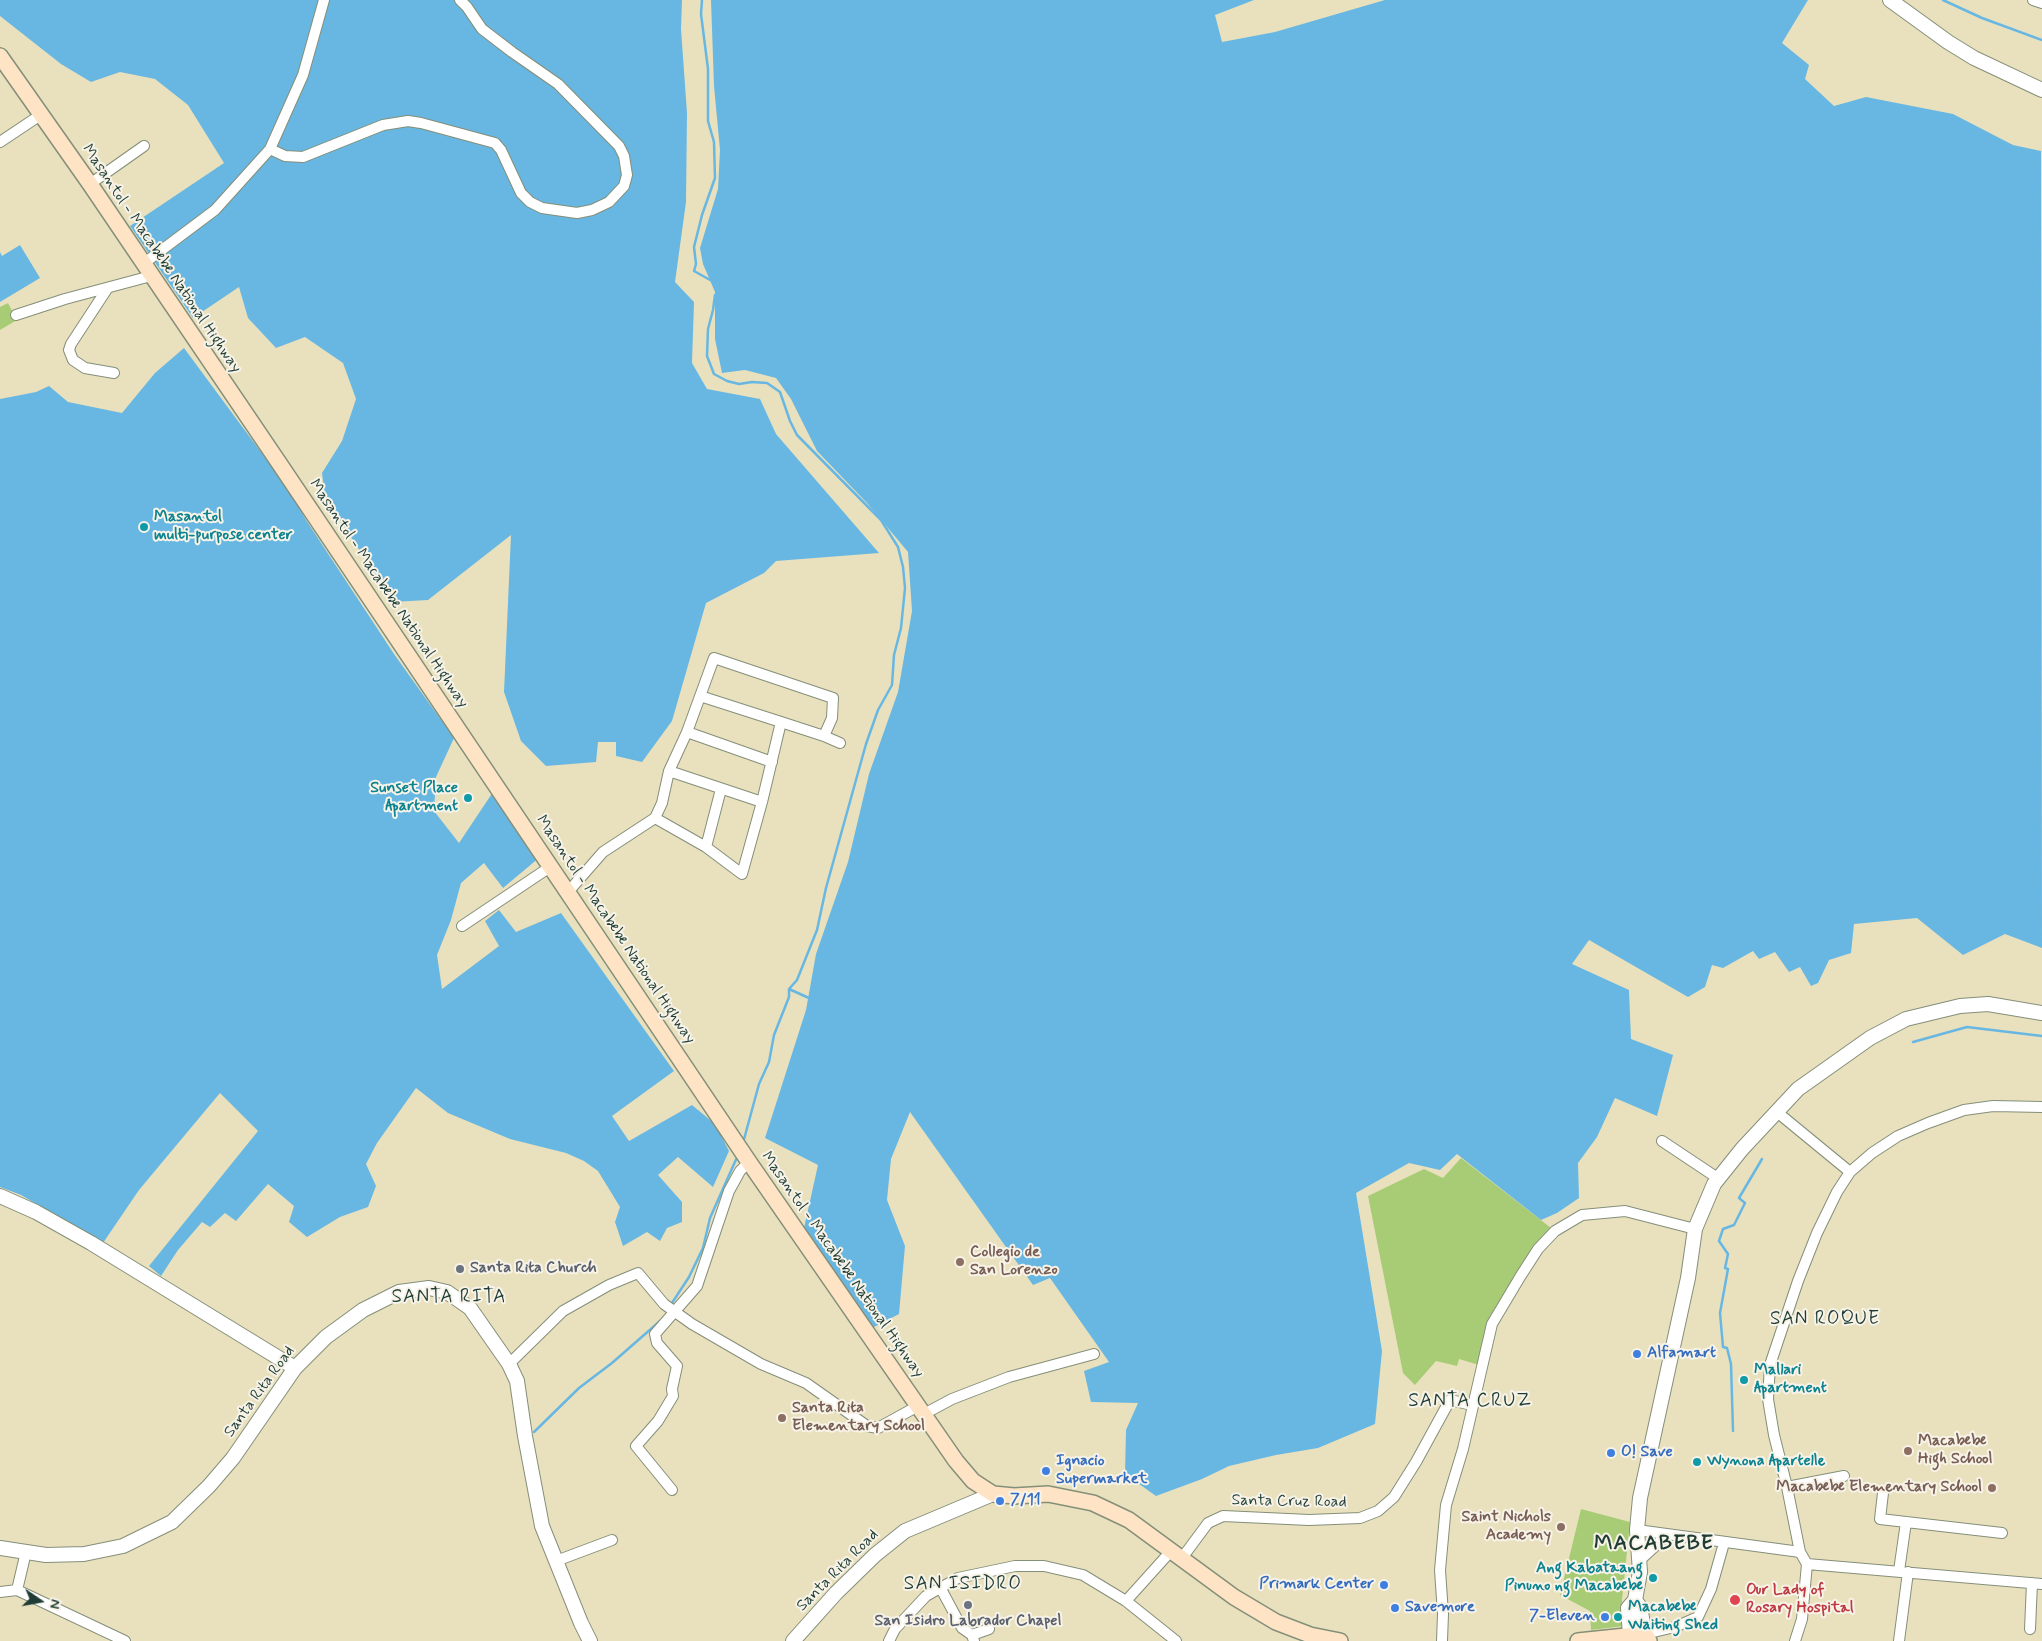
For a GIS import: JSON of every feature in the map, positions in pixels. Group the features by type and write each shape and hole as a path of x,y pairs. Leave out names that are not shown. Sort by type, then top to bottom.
{"main road":[{"name":"Masantol - Macabebe National Highway","path":"0,56 90,184 550,867 735,1137 748,1160 956,1461 973,1481 994,1494 1014,1496 1048,1494 1093,1503 1129,1520 1234,1597 1276,1622 1310,1635 1340,1641"},
{"path":"1578,1641 1641,1637"}],"street":[{"path":"16,315 65,299 107,289 147,270 215,210 270,149 303,75 324,0"},
{"path":"270,149 285,156 303,157 384,125 402,121 421,123 496,143 521,193 530,202 542,208 578,213 592,210 609,202 624,186 627,175 627,166 619,146 558,84 482,29 460,0"},
{"path":"1890,0 1948,42 1974,58 2042,90"},
{"path":"2033,0 2042,3"},
{"path":"0,142 42,114"},
{"path":"90,184 144,146"},
{"path":"107,289 69,350 73,360 85,368 114,373"},
{"path":"568,892 603,852 655,818 662,803 669,771 687,732 714,658 833,698 832,718 824,736"},
{"path":"700,696 824,736 840,743"},
{"path":"655,818 706,848 742,874 781,722"},
{"path":"687,732 772,762"},
{"path":"669,771 762,802"},
{"path":"706,848 721,789"},
{"path":"462,926 550,867"},
{"path":"1724,1543 1711,1588 1698,1616 1675,1627 1641,1637 1640,1607 1635,1600 1640,1560 1637,1530 1640,1498 1686,1288 1696,1229 1714,1184 1742,1149 1798,1089 1849,1052 1906,1019 1960,1006 1988,1004 2042,1013"},
{"path":"1795,1641 1802,1619 1807,1564 1800,1552 1774,1436 1768,1399 1770,1365 1779,1334 1817,1233 1836,1192 1850,1172 1872,1152 1898,1136 1964,1110 1993,1106 2042,1107"},
{"path":"1777,1112 1850,1172"},
{"path":"1662,1141 1719,1179"},
{"path":"672,1490 636,1446 658,1421 673,1396 672,1389 677,1366 658,1343 655,1334 670,1308 697,1286 729,1191 740,1170 748,1160"},
{"path":"0,1196 36,1212 91,1243 295,1368"},
{"path":"1442,1641 1443,1614 1440,1570 1446,1505 1463,1449 1492,1324 1538,1249 1555,1231 1582,1215 1625,1211 1696,1229"},
{"path":"509,1364 563,1312 609,1285 638,1273 670,1308 714,1337 761,1364 806,1384 867,1426 878,1428 1009,1377 1094,1354"},
{"name":"Santa Rita Road","path":"0,1548 46,1555 70,1555 123,1546 172,1522 209,1486 232,1458 295,1368 326,1337 362,1310 399,1292 428,1288 447,1292 470,1308 509,1364 517,1380 525,1436 542,1526 590,1641"},
{"name":"Santa Cruz Road","path":"1176,1554 1208,1523 1223,1516 1309,1520 1360,1518 1378,1511 1394,1497 1416,1462 1450,1400 1472,1405"},
{"path":"1787,1488 1844,1476"},
{"path":"1883,1493 1880,1519 2002,1533"},
{"name":"Santa Rita Road","path":"793,1641 836,1593 875,1555 905,1531 994,1494"},
{"path":"1899,1641 1906,1522"},
{"path":"1637,1530 1800,1552"},
{"path":"1640,1560 1667,1535"},
{"path":"556,1561 612,1540"},
{"path":"17,1590 26,1552"},
{"path":"1126,1601 1176,1554"},
{"path":"1807,1564 2037,1584 2030,1629"},
{"path":"889,1641 895,1629 926,1596 958,1578 1015,1566 1044,1566 1083,1575 1126,1601 1176,1641"},
{"path":"940,1587 962,1628 973,1638 989,1630"},
{"path":"0,1592 17,1590 125,1641"}],"green space":[{"path":"8,303 17,320 0,330 0,307"},
{"path":"1461,1158 1551,1228 1525,1260 1479,1365 1459,1359 1457,1366 1436,1361 1415,1385 1403,1373 1368,1196 1424,1169 1443,1178"},
{"path":"1581,1509 1630,1522 1622,1600 1624,1626 1591,1630 1590,1611 1560,1595"}],"water":[{"path":"0,0 682,0 681,29 687,113 686,202 675,282 694,302 692,363 707,389 760,399 776,434 879,553 776,561 764,573 706,603 672,721 642,762 616,756 616,742 598,742 596,762 546,766 521,741 504,692 511,535 428,600 393,602 325,497 322,473 342,441 356,399 343,363 305,337 276,348 248,318 239,287 193,318 130,226 224,163 188,105 155,79 120,72 91,82 61,64 0,16"},
{"path":"711,0 1254,0 1215,15 1222,42 1275,32 1385,0 1808,0 1782,43 1809,65 1805,79 1834,106 1866,97 1953,114 2013,145 2041,151 2042,948 2005,934 1963,955 1917,918 1854,924 1851,953 1829,960 1818,983 1811,986 1800,967 1789,972 1775,952 1759,959 1753,951 1723,968 1712,965 1705,987 1688,997 1589,940 1572,964 1629,990 1631,1039 1673,1055 1657,1116 1615,1098 1597,1137 1578,1163 1579,1198 1557,1213 1541,1220 1457,1154 1440,1170 1409,1163 1356,1193 1382,1351 1375,1424 1318,1448 1229,1466 1202,1479 1156,1496 1125,1474 1126,1430 1138,1403 1091,1402 1084,1371 1109,1362 1050,1278 1033,1285 910,1112 891,1159 887,1200 905,1246 899,1314 872,1328 804,1228 818,1165 765,1138 806,1010 816,954 848,862 869,774 898,692 912,611 908,552 867,503 817,451 791,399 776,378 745,370 722,373 715,339 715,292 703,264 700,248 718,189 720,150 714,86"},
{"path":"20,245 40,278 0,302 0,252 2,256"},
{"path":"184,348 289,490 306,520 394,654 454,738 436,777 434,811 459,843 493,792 540,857 503,888 484,863 461,883 451,920 437,955 442,989 499,946 485,921 499,910 516,932 561,913 674,1071 612,1116 629,1141 692,1105 715,1124 729,1151 713,1187 678,1157 658,1175 682,1202 682,1222 667,1228 660,1241 647,1232 623,1246 615,1222 620,1207 598,1171 584,1161 566,1153 510,1139 448,1113 416,1088 377,1143 366,1164 376,1186 368,1207 340,1217 307,1237 289,1222 294,1206 268,1184 236,1221 225,1213 210,1227 202,1222 178,1250 161,1276 149,1266 258,1131 220,1093 139,1190 103,1243 21,1195 0,1187 0,399 36,392 49,386 68,402 122,413 155,373"}],"waterway":[{"path":"702,0 701,14 708,69 708,121 714,142 715,178 702,215 694,247 696,264 694,271 712,281"},
{"path":"1943,0 1982,18 2042,40"},
{"path":"715,295 708,329 707,356 714,374 727,381 739,384 752,382 767,383 780,392 797,435 881,520 898,547 903,567 905,588 901,628 894,655 892,685 878,710 866,744 826,888 817,930 797,980 789,989 789,997 774,1035 769,1062 759,1084 743,1143"},
{"path":"789,989 809,998"},
{"path":"1913,1042 1967,1027 2042,1036"},
{"path":"670,1306 689,1277 703,1248 710,1218 738,1155"},
{"path":"1733,1431 1731,1364 1727,1348 1723,1347 1720,1313 1728,1269 1725,1268 1728,1254 1719,1241 1723,1229 1734,1225 1745,1203 1739,1198 1762,1159"},
{"path":"534,1432 579,1388 612,1363 660,1321"}],"place":[{"name":"Masantol multi-purpose center","path":"144,527"},
{"name":"Sunset Place Apartment","path":"468,798"},
{"name":"Collegio de San Lorenzo","path":"960,1262"},
{"name":"Santa Rita Church","path":"460,1269"},
{"name":"Alfamart","path":"1637,1354"},
{"name":"Mallari Apartment","path":"1744,1380"},
{"name":"Santa Rita Elementary School","path":"782,1418"},
{"name":"Macabebe High School","path":"1908,1451"},
{"name":"O! Save","path":"1611,1453"},
{"name":"Wynona Apartelle","path":"1697,1462"},
{"name":"Ignacio Supermarket","path":"1046,1471"},
{"name":"Macabebe Elementary School","path":"1992,1488"},
{"name":"7/11","path":"1000,1501"},
{"name":"Saint Nichols Academy","path":"1561,1527"},
{"name":"Ang Kabataang Pinuno ng Macabebe","path":"1653,1578"},
{"name":"Primark Center","path":"1384,1585"},
{"name":"Our Lady of Rosary Hospital","path":"1735,1600"},
{"name":"San Isidro Labrador Chapel","path":"968,1605"},
{"name":"Savemore","path":"1395,1608"},
{"name":"7-Eleven","path":"1605,1617"},
{"name":"Macabebe Waiting Shed","path":"1618,1617"}],"district":[{"name":"SANTA RITA","path":"449,1298"},
{"name":"SAN ROQUE","path":"1825,1320"},
{"name":"SANTA CRUZ","path":"1470,1402"},
{"name":"MACABEBE","path":"1654,1545"},
{"name":"SAN ISIDRO","path":"963,1585"}]}
